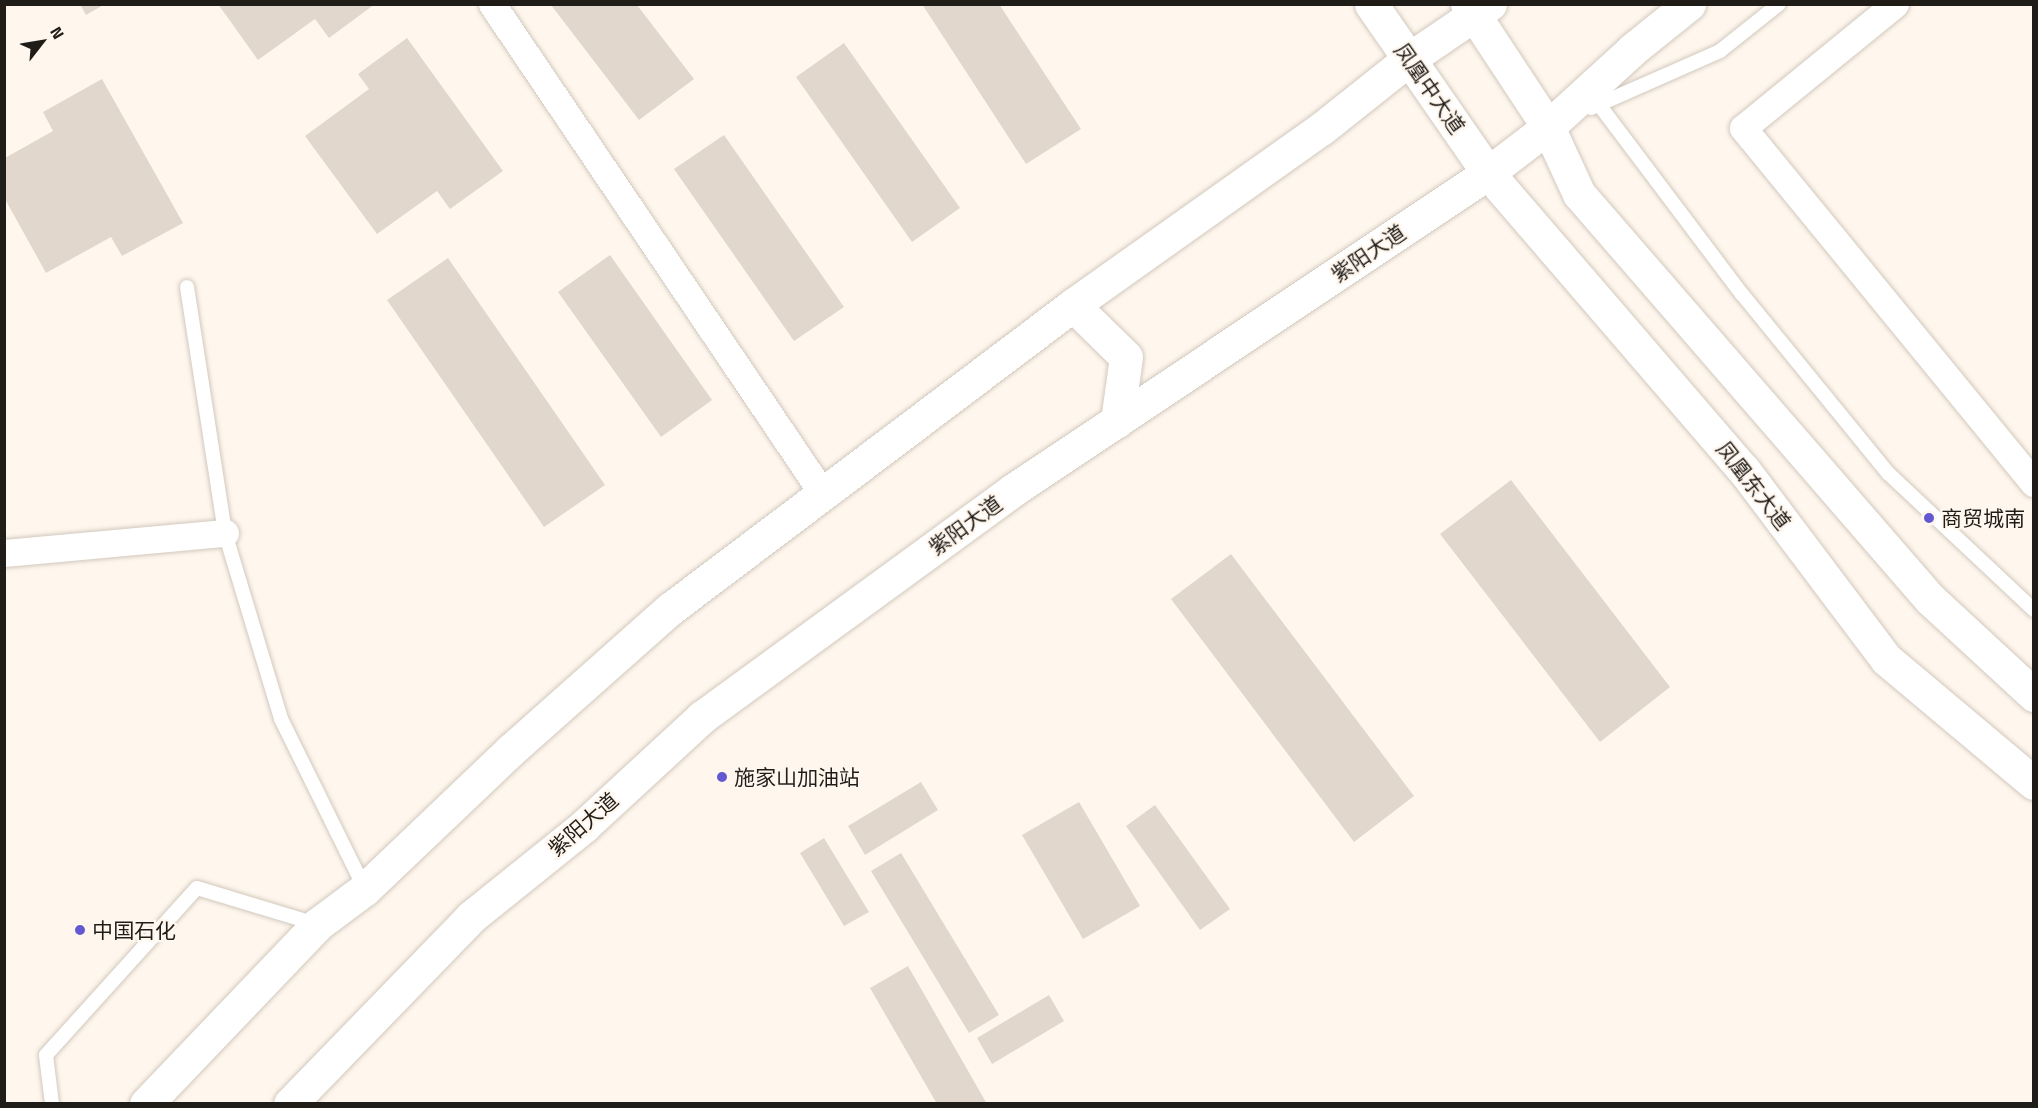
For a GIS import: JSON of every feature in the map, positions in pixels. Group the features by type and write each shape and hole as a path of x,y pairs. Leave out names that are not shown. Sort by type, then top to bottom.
{"main road":[{"name":"凤凰中大道","path":"1371,4 1488,172"},
{"name":"紫阳大道","path":"290,1104 471,916 584,826 702,717 1013,490 1488,172 1548,127 1594,97 1689,4"},
{"path":"146,1104 318,924 365,889 511,750 670,609 1073,305 1321,129 1478,7 1548,127 1579,194 1930,598 2034,695"},
{"name":"凤凰东大道","path":"1488,172 1743,469 1886,659 2034,783"},
{"path":"1073,305 1126,357 1117,421"}],"street":[{"path":"492,4 823,494"},
{"path":"1896,4 1743,128 2034,483"},
{"path":"4,553 225,533"}],"lane":[{"path":"1779,4 1720,51 1594,97 1742,294 1889,474 2034,609"},
{"path":"186,287 225,533 281,719 365,889"},
{"path":"52,1104 46,1055 197,888 318,924"}],"building":[{"path":"80,4 105,4 86,15"},
{"path":"218,4 375,4 329,38 315,19 258,60"},
{"path":"922,4 999,4 1081,129 1026,164"},
{"path":"551,5 637,5 694,79 639,120"},
{"path":"407,38 503,171 450,209 437,191 377,234 305,136 369,89 358,74"},
{"path":"844,43 960,208 912,242 796,77"},
{"path":"102,79 183,223 122,256 111,237 46,273 5,199 5,158 53,131 43,112"},
{"path":"724,135 844,307 794,341 674,169"},
{"path":"610,255 712,400 661,437 558,292"},
{"path":"448,258 605,485 544,527 387,300"},
{"path":"1511,480 1670,687 1600,742 1440,534"},
{"path":"1231,554 1414,796 1354,842 1171,599"},
{"path":"921,782 938,810 865,855 848,826"},
{"path":"1079,802 1140,906 1083,939 1022,835"},
{"path":"1155,805 1230,909 1200,930 1126,826"},
{"path":"824,838 869,912 844,926 800,853"},
{"path":"901,853 999,1015 969,1033 871,871"},
{"path":"908,966 987,1104 937,1104 870,988"},
{"path":"1049,995 1064,1021 992,1064 977,1038"}],"place":[{"name":"商贸城南","path":"1929,518"},
{"name":"施家山加油站","path":"722,777"},
{"name":"中国石化","path":"80,930"}]}
